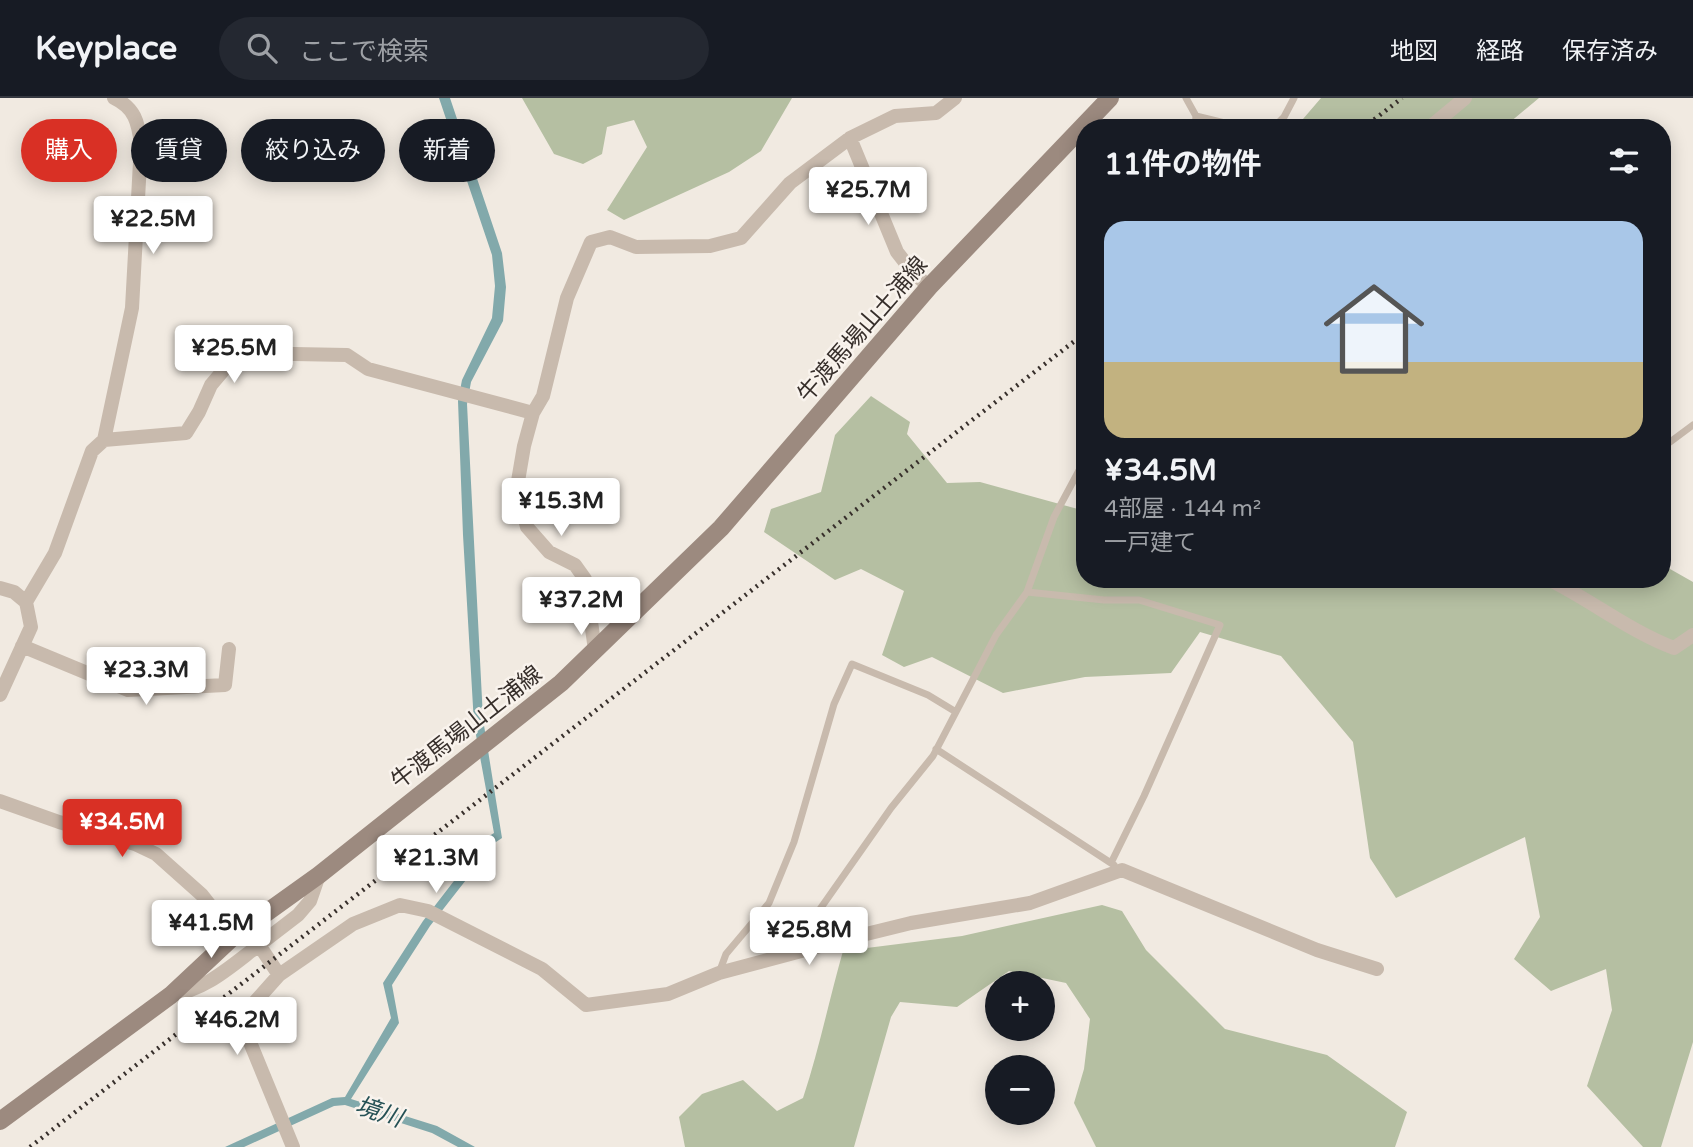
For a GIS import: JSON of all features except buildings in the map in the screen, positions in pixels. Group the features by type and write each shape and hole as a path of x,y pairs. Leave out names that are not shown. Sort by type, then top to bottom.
{"main road":[{"name":"牛渡馬場山土浦線","path":"1090,119 1110,98"},
{"name":"牛渡馬場山土浦線","path":"0,1121 171,995 234,936 319,875 561,682 720,528 929,287 1076,134"}],"street":[{"path":"26,603 55,553 92,451 104,440 132,308 142,144 137,118 127,104 114,98"},
{"path":"595,650 585,579 575,565 549,552 527,527 517,487 533,413 543,396 567,298 591,242 610,237 636,247 710,246 741,238 790,183 850,138 895,116 936,113 955,98"},
{"path":"1440,119 1465,98"},
{"path":"850,138 897,252 929,287"},
{"path":"104,440 186,433 200,412 211,384 227,366 244,353 347,355 368,369 533,413"},
{"path":"0,588 14,592 26,603 31,627 0,695"},
{"path":"1566,588 1594,607 1674,648 1693,635"},
{"path":"22,646 128,690 225,685 229,649"},
{"path":"0,801 156,853 202,895 234,936"},
{"path":"293,1147 247,1035 248,1016 254,1003 279,975 353,924 400,905 428,911 542,969 586,1005 668,994 719,973 912,923 1030,904 1116,867 1317,950 1377,969"},
{"path":"171,995 185,993 214,979 298,915 310,901 319,875"},
{"path":"259,945 279,975"}],"lane":[{"path":"1186,98 1196,119"},
{"path":"1282,119 1294,98"},
{"path":"1196,116 1208,119"},
{"path":"1671,441 1693,425"},
{"path":"791,953 891,808 936,749 996,635 1027,592 1054,517 1076,476"},
{"path":"936,749 1116,867 1144,796 1220,625 1139,600 1104,600 1027,592"},
{"path":"719,973 726,954 769,903 794,842 834,704 852,664 928,695 956,712"}],"green space":[{"path":"522,98 792,98 761,151 729,172 624,220 607,210 647,147 634,120 607,127 602,154 583,164 554,154"},
{"path":"1321,98 1539,98 1514,119 1303,119"},
{"path":"871,396 910,422 907,434 947,483 980,482 1076,509 1076,588 1671,588 1671,570 1693,582 1693,1042 1661,1147 1643,1147 1587,1086 1612,1010 1606,969 1551,991 1514,959 1540,917 1525,837 1396,898 1370,858 1353,742 1281,656 1200,632 1171,673 1085,677 1003,693 932,657 904,667 882,655 904,591 861,569 835,580 764,532 771,509 821,492 835,435"},
{"path":"1102,905 1122,911 1146,950 1225,1029 1327,1055 1407,1112 1395,1147 1096,1147 1074,1103 1084,1069 1090,1019 1066,983 1055,981 1055,971 985,971 985,988 957,1007 900,1002 891,1017 854,1147 685,1147 679,1117 702,1094 743,1080 777,1111 803,1098 843,951 962,936"}],"water":[{"path":"439,98 450,98 457,119 446,119"},
{"name":"境川","path":"467,182 478,182 502,253 506,287 503,321 471,382 467,404 483,719 502,838 475,856 473,871 430,926 392,985 399,1023 351,1099 437,1126 475,1147 458,1147 432,1133 345,1105 334,1106 244,1147 225,1147 332,1098 345,1097 391,1018 383,983 423,921 464,868 470,848 494,833 474,724 458,401 462,380 492,318 495,286 492,255"}],"railway":[{"path":"1375,119 1402,98"},
{"path":"30,1147 1076,340"}]}
